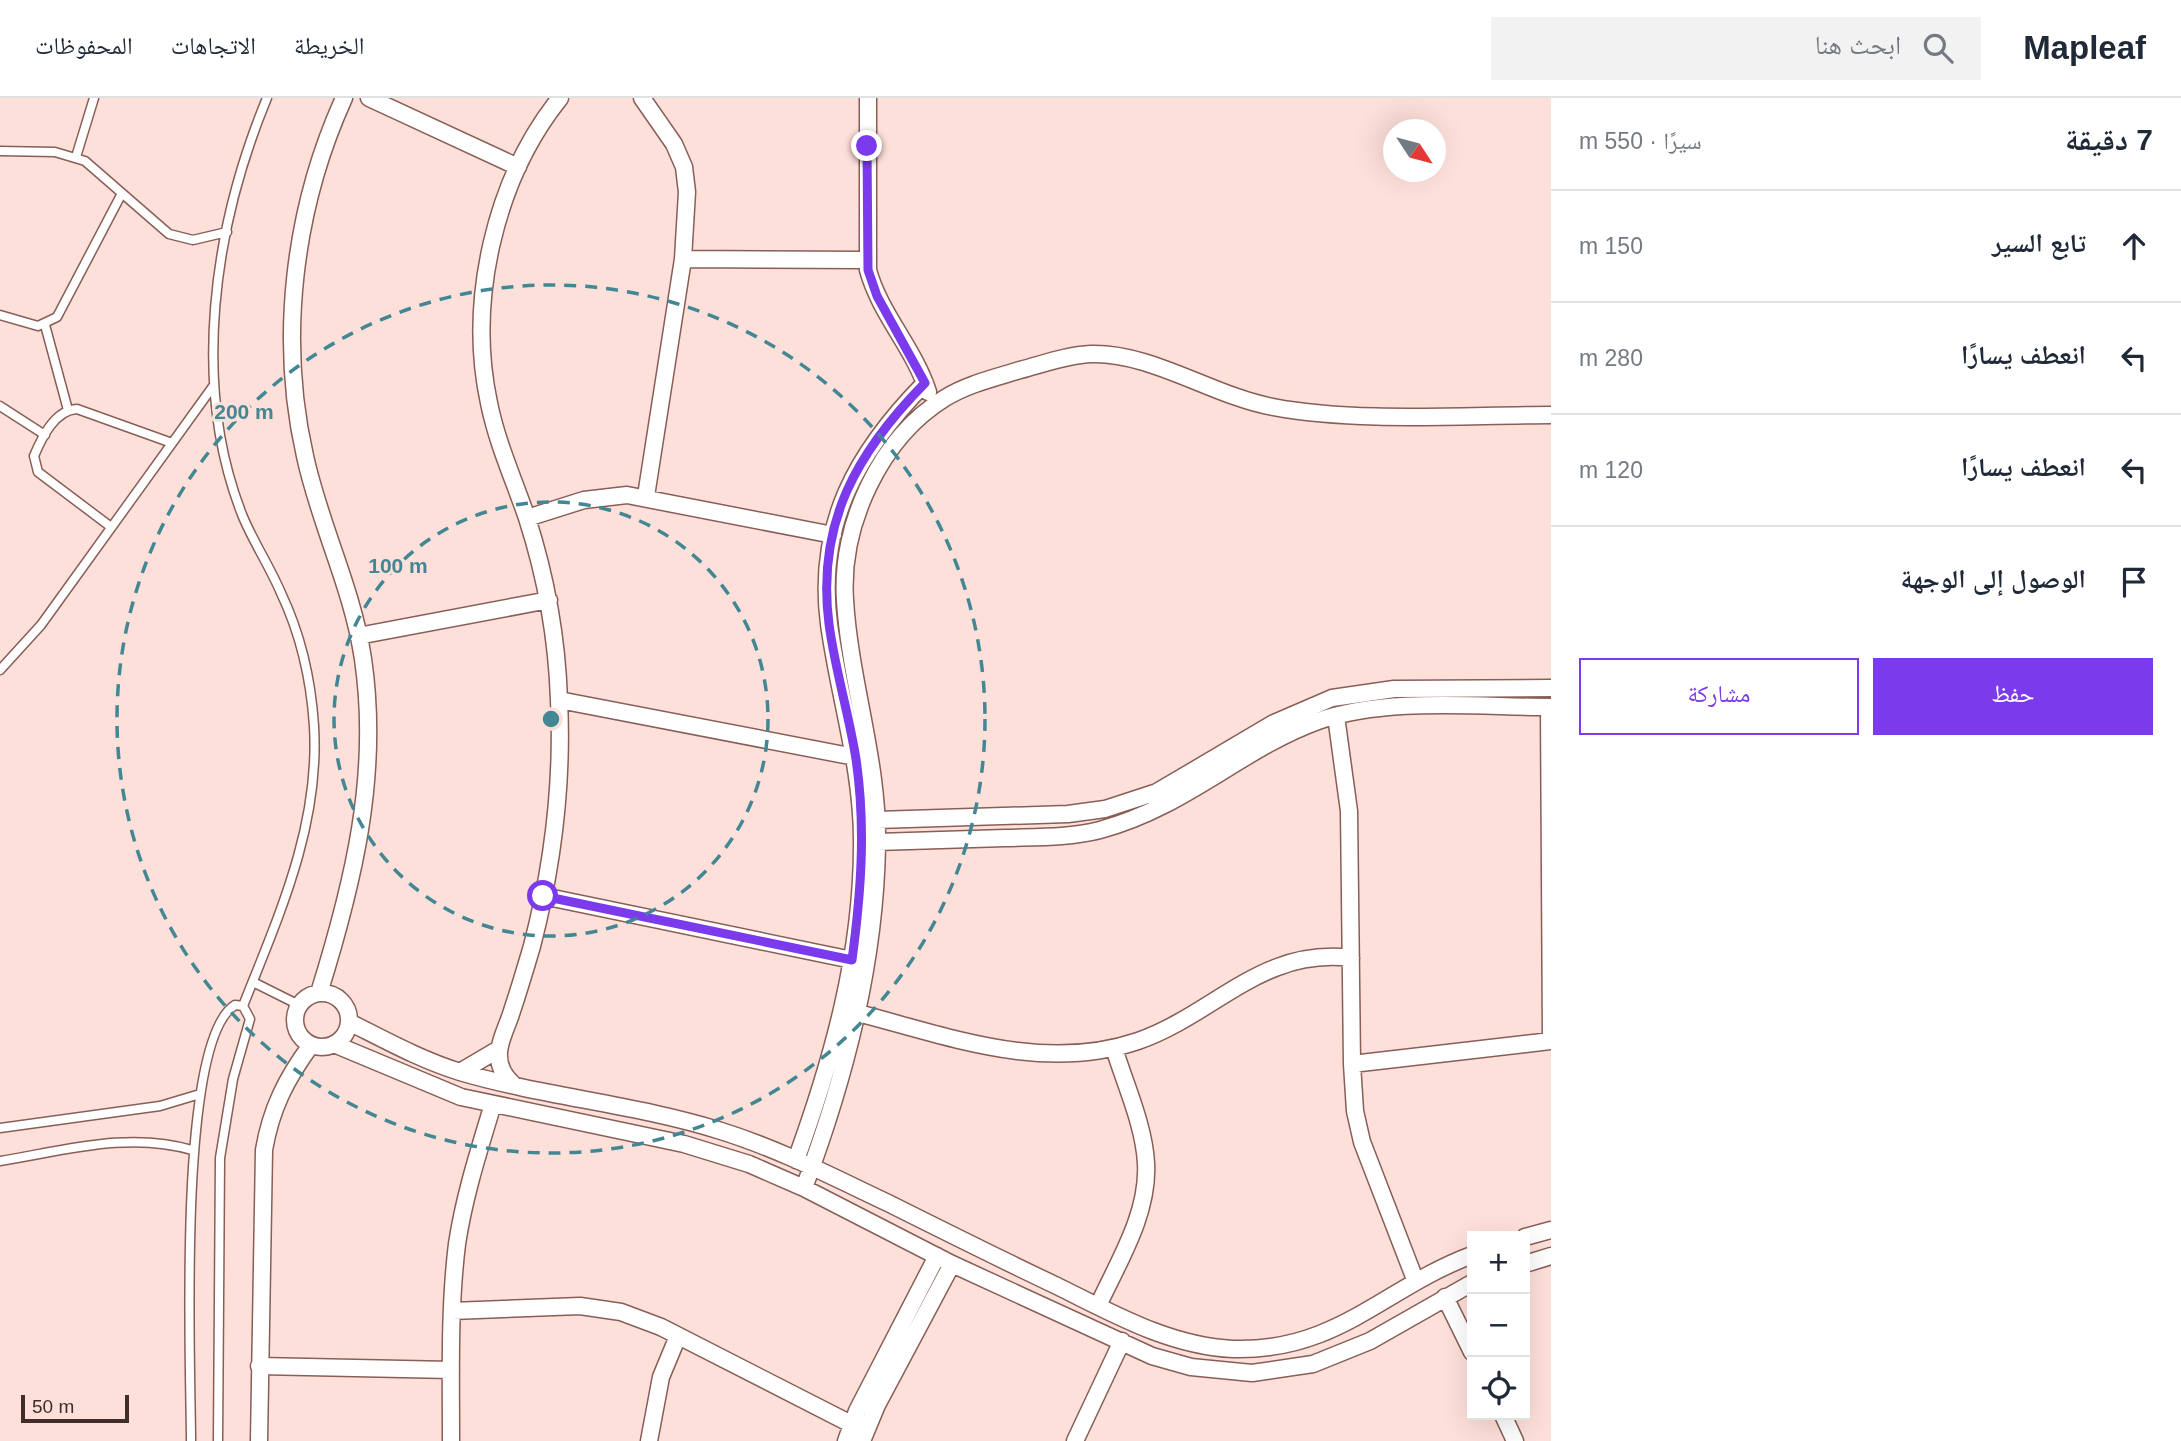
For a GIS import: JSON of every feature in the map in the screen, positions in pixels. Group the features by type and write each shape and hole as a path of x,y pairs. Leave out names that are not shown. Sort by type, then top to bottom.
{"street":[{"path":"311,1045 296,1028 299,1005 319,993 348,900 364,811 368,722 358,636 342,569 305,456 295,391 292,342 294,291 302,233 320,164 344,98"},
{"path":"369,98 517,167"},
{"path":"513,1084 500,1066 499,1049 522,979 543,896 558,801 559,699 549,600 527,518 489,403 481,332 489,261 501,214 517,167 542,122 560,98"},
{"path":"642,98 674,144 684,167 687,192 683,259 646,496"},
{"path":"868,98 866,260 871,283 925,383 931,408"},
{"path":"683,259 866,260"},
{"path":"804,1188 858,1013 871,939 877,820 872,760 847,620 845,573 853,527 870,483 895,445 931,408 956,392 1064,358 1095,354 1126,358 1225,396 1292,411 1346,415 1551,415"},
{"path":"796,1160 832,1054 852,960 863,846 855,757 829,624 828,560 843,498 867,450 882,428 925,383"},
{"path":"527,518 598,497 646,496 833,534"},
{"path":"358,636 549,600"},
{"path":"877,820 1068,814 1105,809 1157,792 1274,723 1332,698 1394,689 1551,688"},
{"path":"559,699 855,757"},
{"path":"877,842 1051,837 1116,825 1178,800 1285,736 1336,716 1392,707 1550,706 1551,1040 1352,1064"},
{"path":"1336,716 1349,811 1355,1111 1362,1142 1416,1282"},
{"path":"543,896 852,960"},
{"path":"858,1013 1020,1053 1067,1055 1114,1048 1160,1032 1279,965 1321,956 1351,958"},
{"path":"319,993 341,1000 346,1007 349,1022 345,1035 334,1044"},
{"path":"349,1022 405,1051 460,1072 687,1121 754,1142 812,1166 1098,1306 1157,1333 1193,1344 1230,1349 1267,1348 1304,1341 1339,1328 1416,1282 1467,1257"},
{"path":"311,1045 334,1044 429,1086 493,1104 684,1144 749,1164 804,1188 944,1260 1152,1356 1191,1367 1232,1373 1273,1372 1313,1364 1352,1350 1467,1286"},
{"path":"259,1441 267,1135 281,1089 311,1045"},
{"path":"1098,1306 1140,1214 1146,1180 1144,1145 1114,1048"},
{"path":"460,1072 499,1049"},
{"path":"451,1441 452,1311 458,1243 465,1206 493,1104"},
{"path":"1530,1236 1551,1230"},
{"path":"1530,1262 1551,1256"},
{"path":"846,1441 851,1424 944,1260"},
{"path":"862,1441 944,1260"},
{"path":"1446,1297 1467,1341"},
{"path":"452,1311 580,1306 642,1318 851,1424"},
{"path":"649,1441 661,1377 678,1336"},
{"path":"1075,1441 1122,1341"},
{"path":"259,1366 451,1370"},
{"path":"1505,1420 1515,1441"}],"lane":[{"path":"76,157 94,98"},
{"path":"243,1006 288,892 304,838 313,783 314,726 307,670 292,616 254,542 230,479 220,439 214,385 215,330 227,232 244,162 267,98"},
{"path":"0,151 55,152 76,157 99,172 158,227 180,238 205,239 227,232"},
{"path":"0,315 31,326 44,325 61,310 121,195"},
{"path":"44,325 68,410"},
{"path":"2,665 41,625 214,385"},
{"path":"0,406 45,435"},
{"path":"111,527 38,472 34,456 55,420 68,410 77,409 172,443"},
{"path":"253,982 299,1005"},
{"path":"191,1441 192,1150 200,1094 213,1045 228,1010 235,1005 243,1006"},
{"path":"218,1441 220,1158 233,1079 250,1018 243,1006"},
{"path":"0,1128 160,1106 200,1094"},
{"path":"0,1161 126,1141 159,1142 192,1150"}],"route":[{"path":"543,896 852,960 860,903 862,825 855,757 829,624 828,560 843,498 867,450 882,428 925,383 871,283 866,260 867,146"}]}
